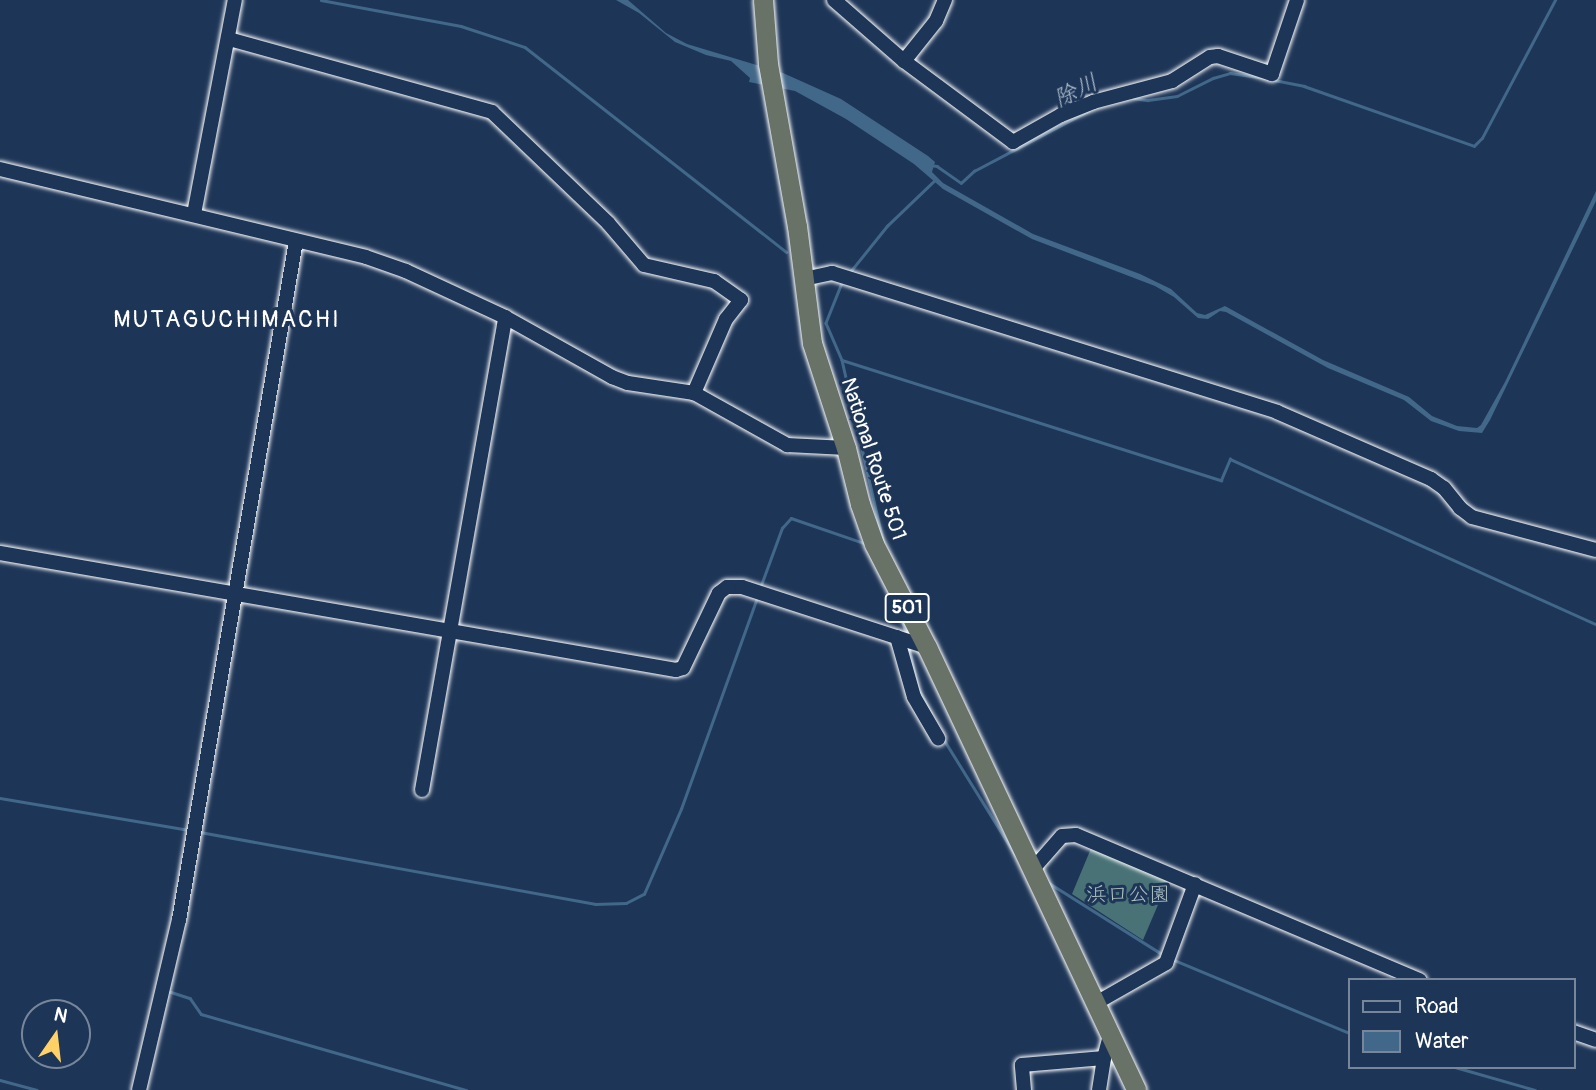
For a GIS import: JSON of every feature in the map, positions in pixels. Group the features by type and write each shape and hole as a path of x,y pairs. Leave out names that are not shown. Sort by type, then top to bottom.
{"highway":[{"name":"National Route 501","path":"763,0 768,64 812,343 874,544 927,647 1136,1090"}],"street":[{"path":"194,214 235,0"},
{"path":"834,0 904,61 1013,142 1061,115 1093,102 1172,81 1210,57 1218,56 1272,74 1297,0"},
{"path":"904,61 936,21 945,0"},
{"path":"229,39 492,112 608,223 644,265 714,281 741,300 726,319 694,393"},
{"path":"0,169 366,257 406,271 505,317 612,377 628,383 694,393 787,445 846,448"},
{"path":"139,1090 178,920 296,241"},
{"path":"804,279 832,273 1277,412 1431,479 1444,488 1460,509 1472,517 1596,550"},
{"path":"422,790 505,317"},
{"path":"0,553 676,670 683,668 719,593 727,587 742,587 927,647"},
{"path":"897,636 914,697 938,738"},
{"path":"1033,869 1062,836 1076,835 1415,978"},
{"path":"1096,1003 1166,963 1195,884"},
{"path":"1575,1033 1596,1040"},
{"path":"1099,1090 1110,1035"},
{"path":"1024,1090 1022,1065 1104,1058"}],"green space":[{"name":"浜口公園","path":"1092,846 1169,879 1143,940 1072,894"}],"water":[{"path":"616,0 628,0 666,33 687,44 783,73 841,99 928,156 935,162 932,172 943,183 1033,234 1140,274 1171,289 1197,313 1205,315 1225,306 1323,360 1409,397 1432,416 1457,426 1477,428 1481,425 1505,382 1596,191 1596,201 1490,420 1482,433 1459,431 1431,421 1404,400 1328,368 1226,312 1220,311 1208,319 1198,318 1174,297 1155,286 1032,239 943,189 914,164 846,119 795,91 749,82 750,78 731,61 706,55 675,42 639,13"}],"waterway":[{"path":"321,0 461,26 525,47 786,252"},
{"name":"除川","path":"1274,80 1304,86 1474,146 1482,138 1555,0"},
{"name":"除川","path":"1133,98 1148,100 1177,96 1213,78 1230,73 1264,78"},
{"name":"除川","path":"930,165 937,166 961,183 974,171 1088,111"},
{"path":"850,272 887,226 935,180"},
{"path":"842,283 826,323 842,360 883,541"},
{"path":"842,360 1221,480 1230,459 1596,624"},
{"path":"760,588 782,528 791,518 867,544"},
{"path":"200,832 595,904 626,903 644,894 681,809 757,598"},
{"path":"902,619 906,633"},
{"path":"909,647 918,687 931,713"},
{"path":"943,738 1015,854"},
{"path":"0,798 190,830"},
{"path":"1046,881 1165,956"},
{"path":"1174,960 1348,1033"},
{"path":"168,991 190,998 201,1014 466,1090"},
{"path":"1462,1069 1535,1090"},
{"path":"0,1080 37,1090"}],"district":[{"name":"MUTAGUCHIMACHI","path":"227,320"}]}
